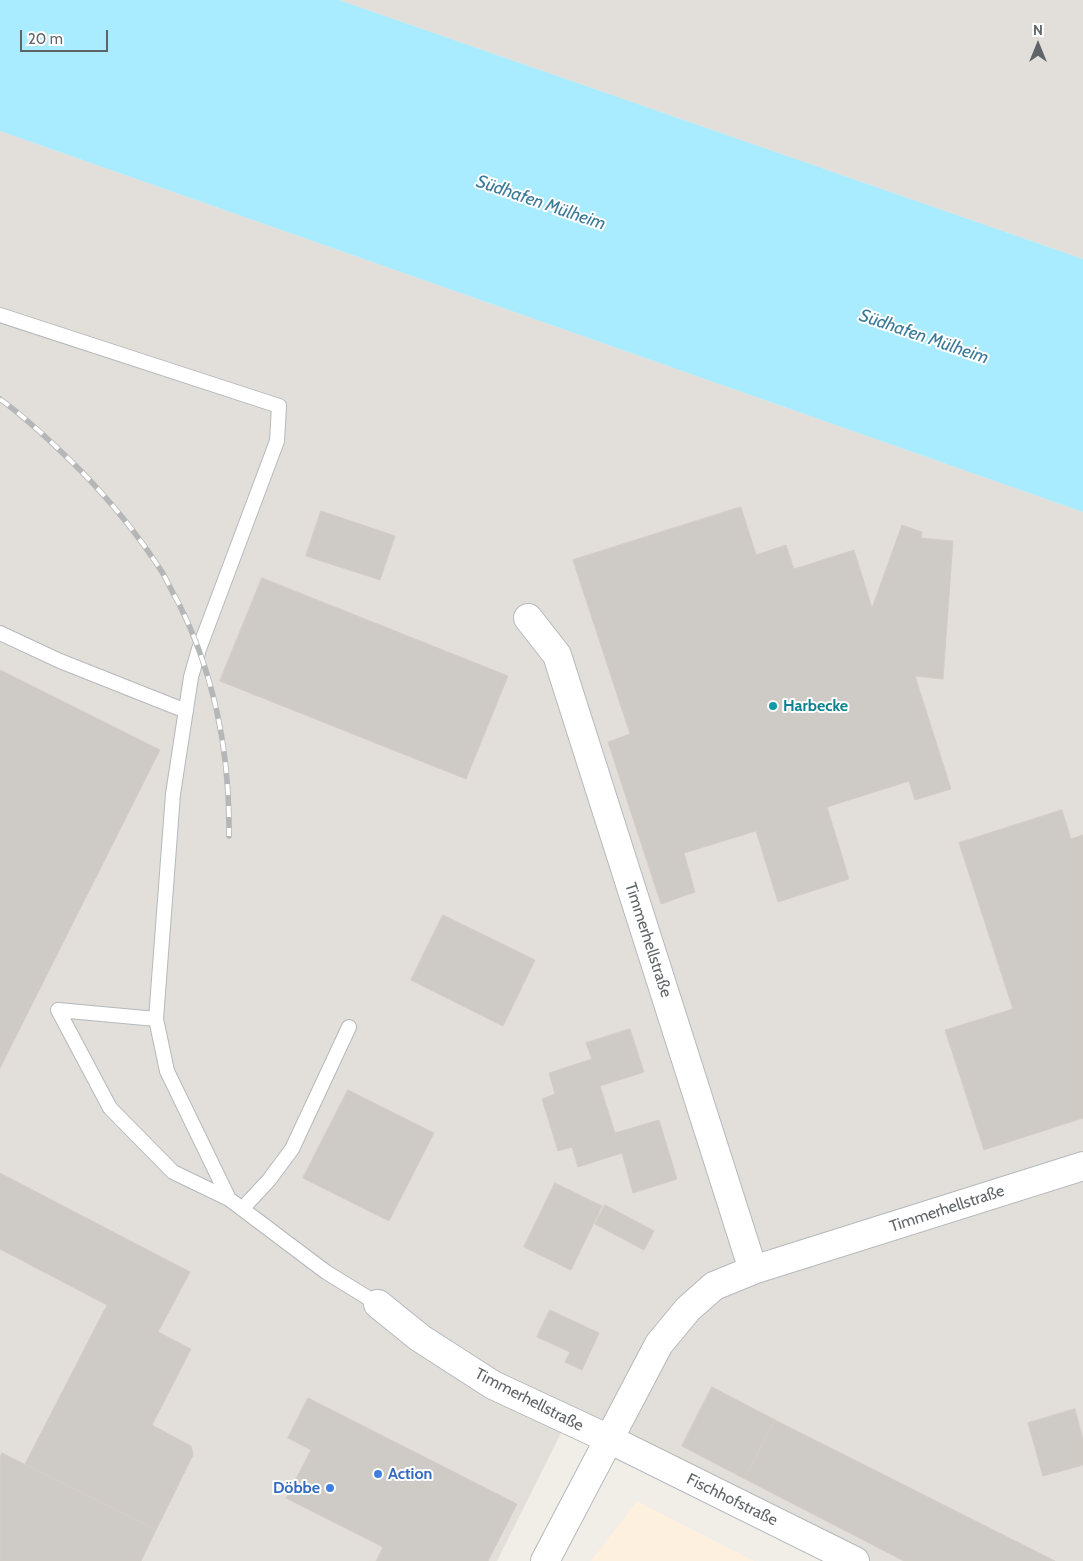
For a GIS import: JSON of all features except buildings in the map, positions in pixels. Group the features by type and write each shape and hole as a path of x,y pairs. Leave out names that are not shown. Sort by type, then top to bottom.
{"street":[{"name":"Timmerhellstraße","path":"528,618 557,655 753,1270"},
{"name":"Timmerhellstraße","path":"545,1561 659,1344 688,1309 714,1286 753,1270 1083,1166"},
{"name":"Timmerhellstraße","path":"378,1304 420,1338 493,1385 609,1439"},
{"name":"Fischhofstraße","path":"609,1439 855,1561"}],"lane":[{"path":"0,315 279,406 277,441 199,649 191,677 173,794 156,1019 167,1071 229,1199"},
{"path":"0,633 60,661 186,711"},
{"path":"156,1019 58,1010 110,1108 173,1172 229,1199 326,1272 378,1304"},
{"path":"242,1209 269,1180 292,1150 349,1026"}],"shaded area":[{"path":"339,0 1083,0 1083,259"},
{"path":"0,131 1083,512 1083,1561 856,1561 571,1413 497,1561 0,1561"},
{"path":"637,1501 754,1561 591,1561"}],"water":[{"name":"Südhafen Mülheim","path":"0,0 339,0 1083,259 1083,512 0,131"}],"railway":[{"path":"0,399 53,443 104,496 125,520 153,559 178,602 202,658 218,716 227,776 229,836"}],"place":[{"name":"Harbecke","path":"773,706"},
{"name":"Action","path":"378,1474"},
{"name":"Döbbe","path":"330,1488"}]}
